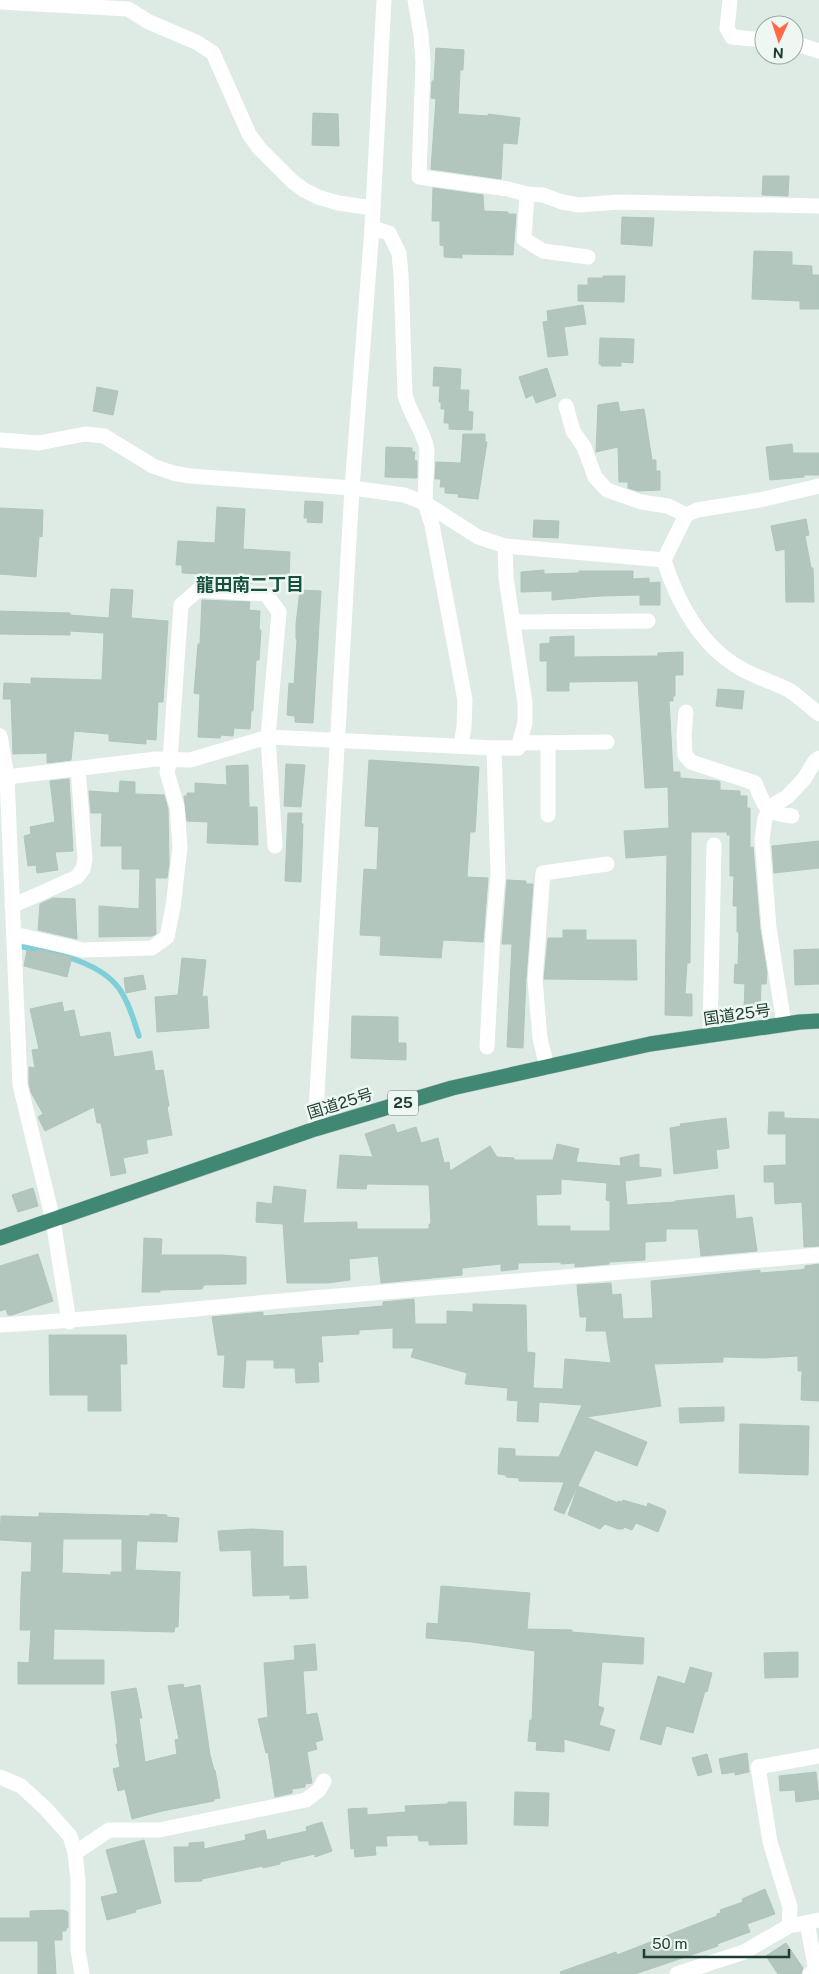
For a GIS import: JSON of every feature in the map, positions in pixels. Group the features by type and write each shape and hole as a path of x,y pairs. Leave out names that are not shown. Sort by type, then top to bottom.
{"highway":[{"name":"国道25号","path":"0,1238 315,1129 452,1088 650,1044 784,1024 819,1021"}],"street":[{"path":"315,1129 352,488 372,228 384,0"},
{"path":"415,0 423,62 419,177 543,195 562,202 578,205 619,202 819,206"},
{"path":"730,0 727,28 732,37 754,39"},
{"path":"0,2 128,9 139,17 196,42 213,53 249,134 258,148 292,181 318,197 338,203 373,208"},
{"path":"804,46 819,51"},
{"path":"527,194 524,238 543,251 588,257"},
{"path":"372,228 389,233 399,253 405,395 408,408 425,441 427,463 425,504 432,525 464,692 464,726 461,746"},
{"path":"566,406 572,431 584,447 595,477 607,490 641,502 668,506 686,515"},
{"path":"0,440 39,443 94,434 104,436 116,442 137,457 173,474 352,488 404,495 425,504 478,537 505,546 664,560"},
{"path":"819,486 760,500 696,510 686,515 664,560 676,593 692,622 720,655 740,668 790,691 819,714"},
{"path":"4,771 78,769 156,760 190,760 268,737 518,748 525,723 525,703 506,578 505,546"},
{"path":"14,934 83,950 152,948 166,937 173,907 180,847 177,807 167,772 170,760 182,606 198,590 266,594 279,612 268,737 275,846"},
{"path":"513,622 648,621"},
{"path":"686,712 685,755 691,762 755,783 762,802 770,812 792,816"},
{"path":"0,736 4,771 8,895 14,934 20,1085 52,1220 69,1322"},
{"path":"520,743 607,742"},
{"path":"548,743 548,815"},
{"path":"487,1047 498,875 494,748"},
{"path":"784,1024 769,928 762,839 765,818 775,804 787,797 804,779 815,761 819,758"},
{"path":"8,895 78,876 83,869 84,858 78,769"},
{"path":"710,1035 714,846"},
{"path":"547,1067 540,1038 536,980 543,873 607,864"},
{"path":"0,1325 69,1322 323,1297 673,1269 819,1255"},
{"path":"789,1926 790,1907 770,1842 758,1767 819,1756"},
{"path":"0,1777 21,1786 46,1809 70,1836 75,1853 78,1879 78,1950 82,1974"},
{"path":"75,1853 109,1830 159,1830 306,1800 319,1790 324,1781"},
{"path":"677,1974 744,1952 789,1926 813,1921 816,1970 810,1974"}],"building":[{"path":"436,48 464,50 463,70 460,70 458,114 488,116 488,114 520,118 517,144 503,143 501,179 431,169 436,99 431,98"},
{"path":"313,113 338,114 339,146 312,145"},
{"path":"763,176 789,176 788,196 762,195"},
{"path":"433,188 483,195 484,211 516,214 513,255 462,254 462,258 444,257 444,246 440,245 440,221 432,221"},
{"path":"622,217 654,218 652,246 621,244"},
{"path":"754,251 792,252 792,265 812,266 812,275 819,275 819,309 800,309 800,301 752,299"},
{"path":"603,276 625,276 624,302 578,301 578,285 588,285 588,278 603,278"},
{"path":"583,305 586,324 564,327 568,355 548,357 543,322 548,321 547,311"},
{"path":"600,338 634,339 633,363 621,362 621,366 601,366 599,364"},
{"path":"434,367 461,369 460,390 469,390 468,411 473,412 472,430 449,429 449,423 444,423 445,409 441,409 441,402 439,402 440,386 433,386"},
{"path":"547,368 556,396 536,403 533,395 526,398 519,377"},
{"path":"97,387 118,391 113,415 93,411"},
{"path":"618,402 620,412 644,409 652,460 656,460 656,471 660,471 660,490 638,491 628,488 628,482 619,482 618,447 596,452 598,405"},
{"path":"463,434 485,434 485,442 487,442 478,499 458,497 459,494 445,493 445,487 440,487 441,479 435,479 436,462 461,463"},
{"path":"792,444 793,453 819,453 819,475 804,475 804,477 770,480 766,447"},
{"path":"386,447 412,448 412,452 415,452 414,460 417,461 417,478 385,477"},
{"path":"305,501 323,502 322,523 307,522 308,518 304,518"},
{"path":"217,507 245,509 243,549 290,552 289,580 251,580 251,584 203,581 203,574 182,573 182,565 176,565 178,541 215,543"},
{"path":"0,508 43,510 42,537 39,536 36,577 0,574"},
{"path":"806,519 809,535 805,536 811,568 813,568 814,602 786,602 785,549 776,551 771,526"},
{"path":"534,520 559,521 558,538 533,537"},
{"path":"544,570 544,574 579,573 579,571 633,571 633,579 649,578 649,583 660,582 660,605 640,605 640,595 552,600 552,591 521,592 521,572"},
{"path":"111,589 133,590 131,618 168,621 163,702 158,702 156,740 146,739 146,744 109,741 109,734 74,731 71,760 47,763 47,753 13,754 11,699 3,699 4,683 31,684 31,678 102,680 104,633 70,631 70,635 0,634 0,611 70,613 70,615 109,618"},
{"path":"300,590 321,591 313,723 295,722 295,716 287,715 289,683 294,684 297,640 296,624"},
{"path":"202,600 250,602 249,610 260,611 259,660 256,660 250,729 234,728 233,736 221,735 220,738 198,737 200,694 194,693 198,644 200,644"},
{"path":"574,636 574,657 658,656 658,653 683,652 683,675 675,675 675,696 673,696 673,701 669,701 673,772 680,772 680,778 718,781 720,782 720,790 740,791 740,796 747,796 747,808 750,808 750,848 753,847 760,929 767,973 766,984 761,984 760,1010 744,1010 745,984 734,983 735,964 738,965 739,932 737,932 737,906 733,906 734,876 730,876 730,835 727,835 727,832 691,832 690,963 687,963 685,994 692,994 692,1016 665,1015 667,855 626,858 624,831 669,828 668,787 645,788 638,681 569,682 569,691 547,691 547,661 540,661 540,644 550,643 550,637"},
{"path":"718,689 744,691 742,709 716,706"},
{"path":"369,760 479,767 475,832 470,832 467,877 488,878 483,942 443,940 441,958 380,955 381,936 360,935 364,869 377,870 379,827 365,826"},
{"path":"286,764 305,765 301,807 284,806"},
{"path":"248,765 249,807 257,807 258,845 207,843 208,822 187,821 184,796 187,796 187,793 195,793 195,783 227,785 226,766"},
{"path":"69,779 73,851 55,852 58,870 37,873 36,865 28,866 24,836 31,834 30,827 55,822 50,781"},
{"path":"120,781 135,782 135,794 164,795 168,809 169,864 167,878 155,878 156,934 152,936 99,937 99,906 139,909 140,869 122,869 122,846 101,846 102,813 91,813 89,791 119,793"},
{"path":"288,813 302,813 301,882 285,881"},
{"path":"819,841 819,868 774,873 772,846"},
{"path":"507,880 526,881 526,884 533,884 523,1048 507,1047 512,944 502,944"},
{"path":"53,898 75,899 77,939 38,930 40,904"},
{"path":"563,930 586,930 586,940 636,940 637,980 544,979 548,938 563,938"},
{"path":"37,949 72,957 67,977 24,966 27,950 37,952"},
{"path":"819,949 819,984 795,985 794,950"},
{"path":"182,958 206,960 202,997 207,996 209,1028 157,1032 155,997 178,995"},
{"path":"143,975 146,989 126,993 124,978"},
{"path":"62,1002 64,1012 74,1010 80,1037 110,1032 114,1057 152,1051 155,1071 163,1070 172,1135 146,1140 148,1153 123,1158 126,1173 111,1176 101,1123 97,1123 94,1107 45,1131 38,1117 43,1114 31,1092 29,1084 29,1067 35,1068 32,1050 39,1049 30,1009"},
{"path":"352,1016 398,1017 398,1043 406,1043 406,1060 351,1058"},
{"path":"769,1112 784,1112 784,1118 819,1119 819,1246 804,1247 802,1202 775,1204 774,1182 764,1182 764,1166 786,1165 786,1134 768,1134"},
{"path":"726,1118 729,1148 716,1150 718,1168 674,1174 670,1128 681,1126 680,1124"},
{"path":"394,1124 397,1133 416,1127 421,1143 438,1138 444,1163 449,1162 450,1171 490,1146 497,1157 514,1158 514,1160 553,1160 557,1144 579,1149 576,1162 621,1166 620,1158 639,1154 639,1167 661,1169 661,1176 625,1181 627,1205 734,1195 736,1219 752,1217 757,1251 701,1256 698,1229 666,1229 666,1241 645,1242 645,1260 609,1262 609,1264 575,1267 575,1263 561,1264 561,1262 518,1263 518,1269 501,1271 501,1264 462,1268 462,1275 381,1283 378,1256 349,1259 350,1280 327,1283 287,1283 283,1224 256,1222 257,1202 272,1204 274,1186 306,1190 303,1223 357,1222 357,1229 429,1229 429,1224 431,1224 429,1185 367,1184 366,1189 337,1188 340,1155 373,1157 365,1134","holes":["561,1179 607,1183 606,1200 610,1201 610,1231 570,1231 570,1226 537,1226 536,1195 561,1194"]},
{"path":"33,1188 38,1206 18,1212 12,1195"},
{"path":"144,1238 162,1239 161,1255 246,1257 246,1284 204,1285 202,1289 142,1292"},
{"path":"38,1254 53,1301 12,1315 8,1315 6,1309 0,1311 0,1266"},
{"path":"819,1264 819,1401 801,1400 802,1371 798,1371 798,1356 764,1358 723,1357 723,1362 654,1364 661,1406 586,1417 647,1442 637,1466 595,1450 564,1514 554,1510 564,1482 519,1481 519,1478 498,1474 499,1448 515,1449 515,1456 559,1457 582,1405 539,1402 538,1422 517,1421 518,1401 507,1400 508,1388 465,1384 467,1373 411,1357 414,1348 393,1348 393,1328 359,1330 359,1334 321,1336 323,1362 318,1362 319,1382 296,1383 295,1368 274,1368 274,1360 246,1360 244,1388 223,1387 225,1355 218,1355 212,1317 263,1312 263,1316 383,1306 383,1302 414,1299 415,1324 447,1324 447,1311 473,1312 473,1304 526,1305 527,1352 535,1353 533,1388 563,1389 565,1359 611,1363 606,1331 586,1331 587,1317 580,1317 577,1285 611,1283 612,1295 621,1294 623,1319 653,1318 651,1281 760,1270 760,1273 799,1270 805,1269 805,1266"},
{"path":"49,1335 126,1335 127,1364 120,1364 121,1411 88,1411 88,1395 50,1395"},
{"path":"724,1407 724,1421 680,1423 679,1408"},
{"path":"740,1424 809,1426 808,1475 739,1473"},
{"path":"578,1486 618,1503 618,1501 622,1502 623,1500 647,1507 648,1503 665,1510 666,1512 658,1532 636,1523 632,1530 624,1527 623,1529 618,1529 605,1524 600,1529 568,1515"},
{"path":"39,1513 150,1516 150,1514 179,1518 177,1542 137,1541 135,1570 180,1572 178,1627 175,1627 174,1632 54,1629 53,1660 104,1660 104,1684 18,1684 18,1662 29,1663 31,1630 20,1630 22,1572 31,1572 32,1542 0,1540 1,1516 39,1517","holes":["63,1539 122,1539 122,1572 111,1572 111,1575 62,1573"]},
{"path":"252,1529 283,1531 283,1567 306,1566 308,1598 290,1599 290,1595 253,1596 251,1550 220,1551 218,1531"},
{"path":"441,1586 530,1593 527,1629 572,1630 572,1632 644,1638 643,1664 602,1662 598,1706 604,1708 599,1725 615,1730 609,1751 564,1739 564,1752 536,1750 537,1742 528,1741 530,1720 532,1720 535,1651 426,1638 427,1623 438,1624"},
{"path":"315,1644 317,1670 303,1671 306,1715 317,1713 323,1740 315,1742 317,1749 307,1752 312,1783 305,1784 305,1787 292,1789 292,1793 275,1797 268,1752 266,1753 258,1719 268,1717 264,1663 295,1660 294,1646"},
{"path":"798,1652 798,1677 765,1678 764,1653"},
{"path":"690,1667 712,1673 693,1733 666,1726 661,1745 640,1739 658,1676 685,1684"},
{"path":"183,1684 184,1688 200,1685 210,1755 220,1798 214,1799 214,1801 132,1819 125,1789 118,1791 113,1769 120,1767 111,1692 136,1688 142,1718 139,1718 145,1762 177,1754 175,1740 179,1739 168,1686"},
{"path":"747,1753 749,1772 735,1775 735,1772 722,1774 719,1759"},
{"path":"707,1754 712,1772 698,1776 692,1758"},
{"path":"816,1772 819,1799 796,1802 795,1790 780,1791 779,1776"},
{"path":"515,1792 549,1793 548,1826 514,1825"},
{"path":"448,1802 466,1802 467,1844 429,1845 429,1841 419,1841 418,1835 386,1836 387,1846 375,1846 376,1855 355,1857 354,1848 351,1849 348,1809 367,1808 367,1815 406,1812 405,1806 448,1804"},
{"path":"322,1822 332,1851 315,1857 315,1854 263,1868 263,1866 202,1879 202,1881 175,1882 174,1847 189,1847 189,1843 204,1842 204,1849 246,1840 245,1835 265,1830 267,1840 307,1831 306,1827"},
{"path":"144,1840 161,1903 107,1920 101,1897 118,1893 106,1850"},
{"path":"765,1889 775,1914 747,1924 750,1932 717,1944 718,1946 635,1974 561,1974 560,1972 616,1952 617,1955 717,1916 717,1914 721,1913 720,1910 743,1902 742,1899"},
{"path":"63,1910 68,1912 68,1928 66,1928 66,1931 62,1931 62,1940 54,1940 56,1974 38,1974 38,1941 0,1941 0,1918 30,1918 30,1911"},
{"path":"786,1943 803,1968 801,1974 778,1974 766,1956"}],"waterway":[{"path":"23,947 49,952 78,961 91,966 114,982 130,1008 139,1036"}],"district":[{"name":"龍田南二丁目","path":"250,585"}]}
